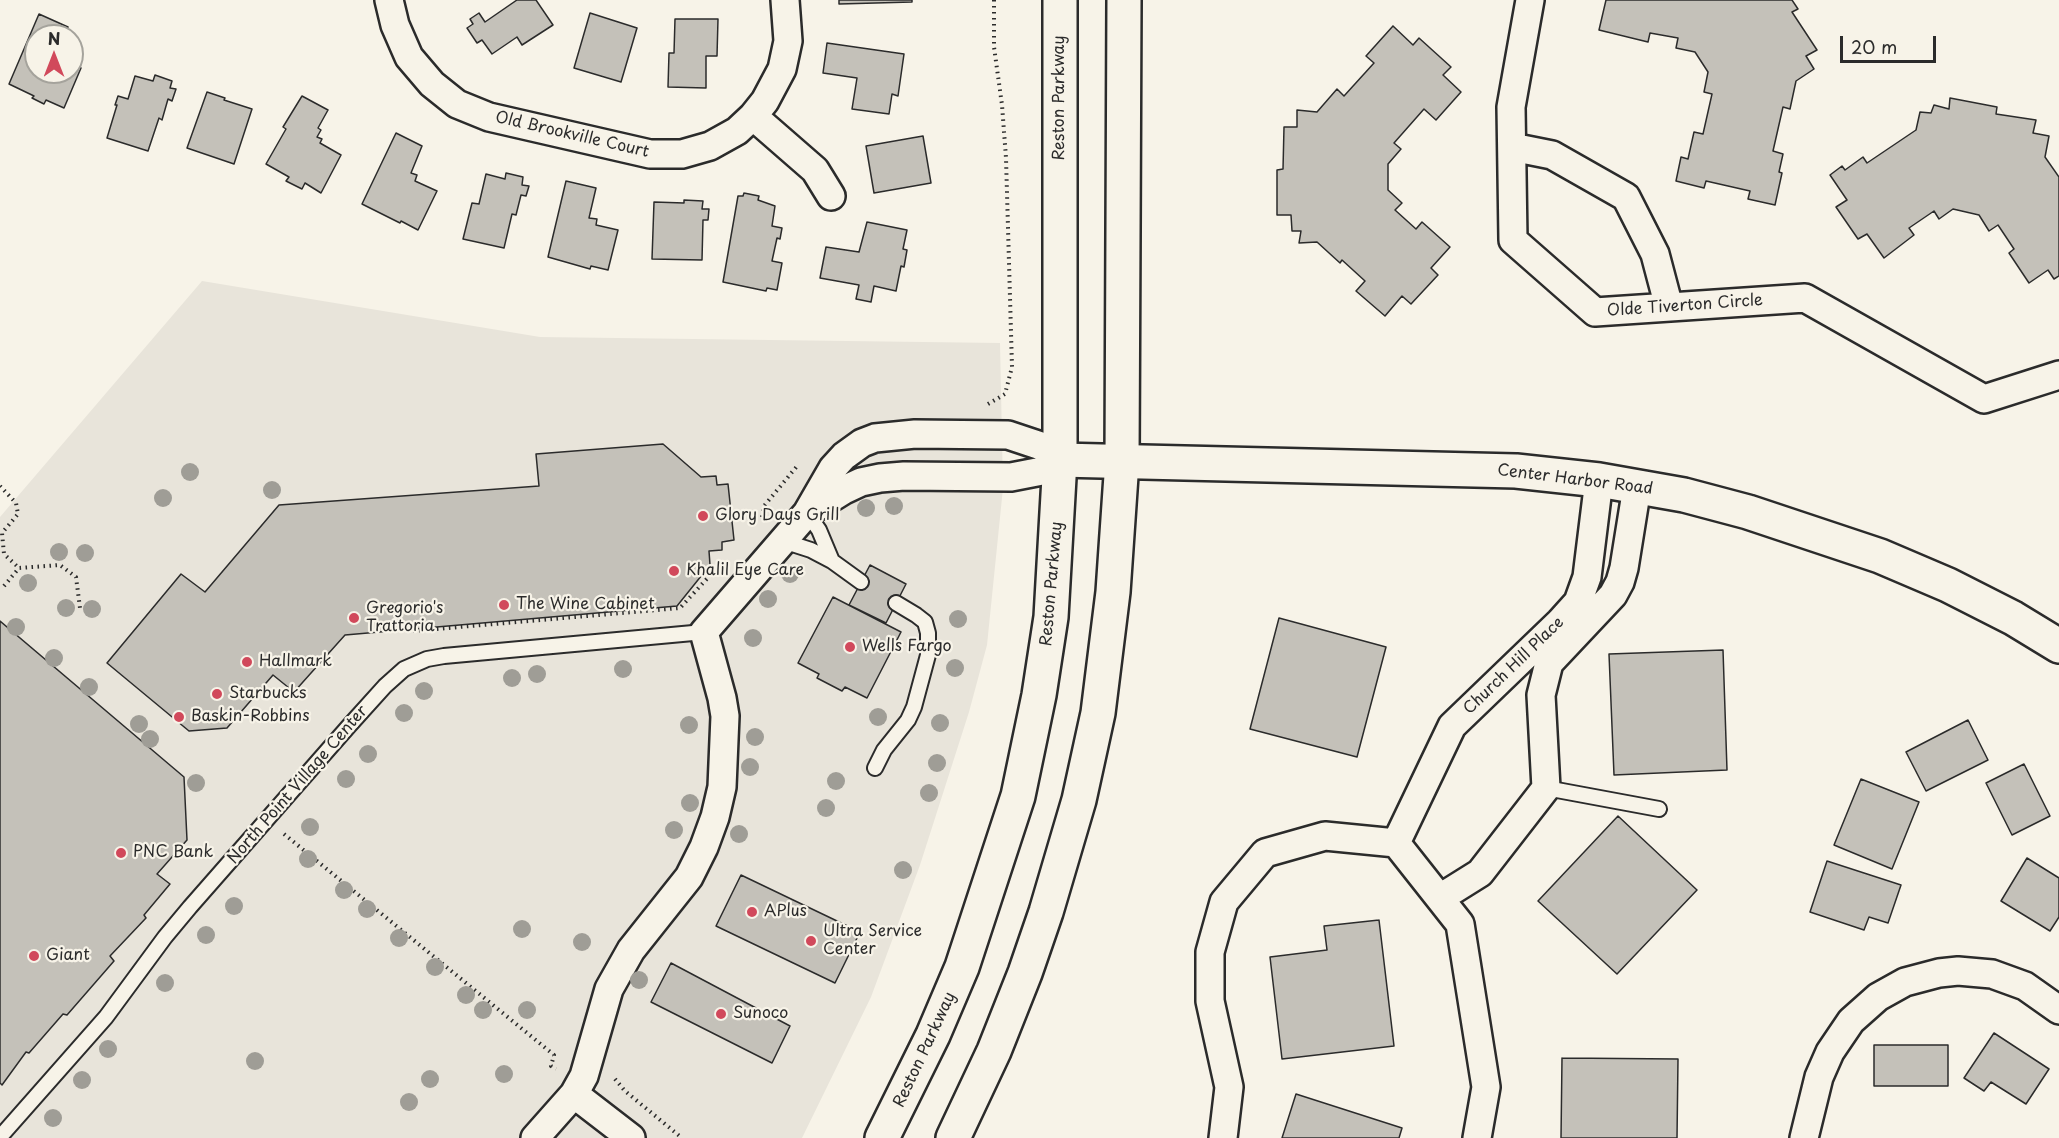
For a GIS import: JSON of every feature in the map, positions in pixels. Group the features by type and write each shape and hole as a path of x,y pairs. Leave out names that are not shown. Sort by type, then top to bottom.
{"main road":[{"name":"Reston Parkway","path":"882,1138 933,1035 962,967 1018,796 1039,695 1051,617 1060,460 1060,0"},
{"path":"953,1138 994,1051 1046,912 1079,800 1098,713 1113,592 1122,461 1124,0"},
{"name":"Center Harbor Road","path":"1060,460 1516,471 1599,480 1684,495 1748,512 1880,556 1976,599 2059,646"}],"street":[{"name":"Old Brookville Court","path":"389,0 395,25 409,57 432,84 457,104 489,117 650,154 682,154 710,146 737,131 753,116 765,101 782,69 788,41 784,0"},
{"name":"Olde Tiverton Circle","path":"1530,0 1511,107 1512,240 1595,312 1805,298 1984,399 2059,375"},
{"path":"753,116 815,170 831,196"},
{"path":"1512,147 1552,155 1626,197 1655,254 1669,307"},
{"path":"542,1136 579,1085 609,989 631,950 689,877 704,847 715,817 722,787 724,716 722,698 704,632 807,513 833,468 844,456 862,443 875,438 915,434 1008,435 1041,446 1060,460 1042,471 1011,477 904,476 880,478 861,482 844,490 807,513"},
{"name":"Church Hill Place","path":"1396,843 1452,726 1578,602 1587,577 1599,480"},
{"name":"Church Hill Place","path":"1546,788 1541,695 1549,663 1613,595 1620,582 1626,561 1637,487"},
{"path":"1440,898 1480,873 1546,788"},
{"path":"1223,1138 1229,1088 1210,1001 1210,952 1224,902 1265,853 1325,836 1396,843 1460,924 1486,1088 1476,1138"},
{"path":"1804,1138 1819,1077 1830,1052 1851,1021 1878,997 1905,982 1938,973 1959,971 1992,974 2025,986 2059,1010"},
{"path":"579,1085 631,1138"}],"lane":[{"path":"807,513 819,530 832,561"},
{"path":"783,541 811,550 832,561 861,582"},
{"path":"875,768 884,750 908,720 914,707 928,655 928,633 925,622 896,603"},
{"name":"North Point Village Center","path":"0,1137 105,1017 165,937 353,720 404,669 427,659 444,656 704,632"},
{"path":"1546,788 1659,809"}],"path":[{"path":"994,0 994,47 1006,158 1012,367 1005,394"},
{"path":"0,486 16,503 18,514 2,533 4,554 19,568"},
{"path":"755,525 763,517 764,506"},
{"path":"4,586 19,568 60,565 76,577 80,608"},
{"path":"412,631 680,608 718,567"},
{"path":"267,820 554,1055 551,1066 557,1071 579,1085 613,1075 625,1091 682,1138"}],"shaded area":[{"path":"202,281 540,337 1000,343 1003,488 987,645 969,712 920,865 871,997 802,1138 0,1138 0,517"}],"building":[{"path":"517,0 536,0 553,25 522,45 517,37 492,54 482,40 477,43 467,28 473,24 470,19 479,13 485,22"},
{"path":"839,0 912,0 912,2 839,4"},
{"path":"1606,0 1792,0 1798,9 1792,12 1817,50 1806,56 1814,69 1796,81 1790,109 1783,107 1773,151 1783,154 1779,172 1782,173 1775,205 1748,199 1750,191 1706,181 1704,188 1676,181 1681,157 1688,159 1694,132 1703,134 1712,94 1704,92 1708,72 1695,52 1676,48 1678,38 1650,33 1648,42 1599,30"},
{"path":"590,13 637,28 621,82 574,68"},
{"path":"39,14 61,24 35,24"},
{"path":"675,19 718,19 717,56 706,56 706,88 668,87 669,53 674,53"},
{"path":"1393,26 1413,45 1419,38 1451,67 1443,75 1461,92 1436,120 1424,109 1394,143 1401,149 1388,164 1388,190 1402,203 1395,210 1416,229 1422,222 1450,247 1431,268 1438,275 1411,304 1402,296 1385,316 1356,291 1365,281 1317,242 1299,243 1301,231 1292,231 1291,215 1277,215 1277,170 1283,169 1284,127 1297,127 1297,110 1317,112 1337,89 1344,96 1374,63 1366,56"},
{"path":"827,43 904,54 898,96 892,94 889,114 852,109 857,78 823,73"},
{"path":"24,49 24,84 74,84 64,108 46,100 44,104 32,98 34,96 9,84"},
{"path":"155,75 172,81 170,88 176,89 172,101 168,99 162,120 159,118 148,151 107,138 118,96 128,99 135,76 153,81"},
{"path":"207,92 252,109 234,164 187,148"},
{"path":"302,96 328,110 318,128 321,130 317,137 322,139 320,143 341,155 321,193 305,183 302,189 286,181 289,177 266,164 286,129 283,127"},
{"path":"1950,98 1997,107 1996,114 2036,120 2033,133 2049,136 2045,157 2059,177 2059,276 2054,279 2048,270 2029,283 2009,253 2014,249 1998,225 1989,231 1979,215 1953,209 1939,219 1934,211 1909,228 1914,235 1884,258 1867,234 1858,239 1836,207 1847,200 1830,175 1842,166 1845,170 1863,157 1867,163 1916,130 1920,112 1931,113 1934,105 1949,109"},
{"path":"396,133 422,146 411,173 417,175 415,181 437,191 418,230 362,204"},
{"path":"923,136 931,183 874,193 866,146"},
{"path":"506,173 523,177 522,185 529,186 526,196 521,195 516,215 512,214 504,248 463,239 472,203 479,204 486,174 505,179"},
{"path":"566,181 596,188 589,218 597,219 596,225 618,230 608,270 591,266 590,269 548,257"},
{"path":"744,193 759,196 758,200 775,206 772,226 782,228 780,239 777,238 772,261 782,263 777,290 767,288 766,291 723,282 738,196 743,196"},
{"path":"684,200 703,201 702,209 709,209 708,220 703,220 702,260 652,259 654,202 684,203"},
{"path":"867,222 907,230 903,249 907,250 904,267 901,266 896,291 874,286 871,302 856,299 859,285 820,278 826,247 859,252"},
{"path":"663,444 701,477 716,476 717,485 728,484 734,540 722,542 722,550 709,551 710,565 677,606 345,635 294,692 273,675 227,728 189,731 107,663 181,574 205,592 279,505 539,486 536,454"},
{"path":"870,565 906,584 886,623 849,605"},
{"name":"Wells Fargo","path":"833,597 901,632 867,698 845,687 842,691 817,678 819,674 798,663"},
{"path":"1279,618 1386,647 1357,757 1250,729"},
{"path":"0,621 184,777 187,840 157,874 170,884 144,915 146,918 110,956 114,961 67,1015 63,1014 29,1053 26,1052 2,1085 0,1083"},
{"path":"1723,650 1727,770 1614,775 1609,654"},
{"path":"1968,720 1988,760 1926,791 1906,752"},
{"path":"2024,764 2050,816 2012,835 1986,783"},
{"path":"1861,779 1919,802 1892,869 1834,845"},
{"path":"1618,816 1697,890 1617,974 1538,901"},
{"path":"2027,858 2059,878 2059,917 2050,931 2001,901"},
{"path":"1827,861 1901,885 1888,923 1869,917 1864,930 1810,912"},
{"path":"741,875 860,932 835,983 716,926"},
{"path":"1379,920 1394,1046 1282,1059 1270,957 1327,950 1324,926"},
{"name":"Sunoco","path":"671,963 790,1026 772,1063 651,1002"},
{"path":"1994,1033 2049,1069 2026,1104 1991,1082 1984,1091 1964,1078"},
{"path":"1874,1045 1948,1045 1948,1086 1874,1086"},
{"path":"1562,1058 1678,1059 1677,1138 1561,1138"},
{"path":"1296,1094 1402,1128 1399,1138 1282,1138"}],"place":[{"name":"Glory Days Grill","path":"703,516"},
{"name":"Khalil Eye Care","path":"674,571"},
{"name":"The Wine Cabinet","path":"504,605"},
{"name":"Gregorio's Trattoria","path":"354,618"},
{"name":"Wells Fargo","path":"850,647"},
{"name":"Hallmark","path":"247,662"},
{"name":"Starbucks","path":"217,694"},
{"name":"Baskin-Robbins","path":"179,717"},
{"name":"PNC Bank","path":"121,853"},
{"name":"APlus","path":"752,912"},
{"name":"Ultra Service Center","path":"811,941"},
{"name":"Giant","path":"34,956"},
{"name":"Sunoco","path":"721,1014"}]}
